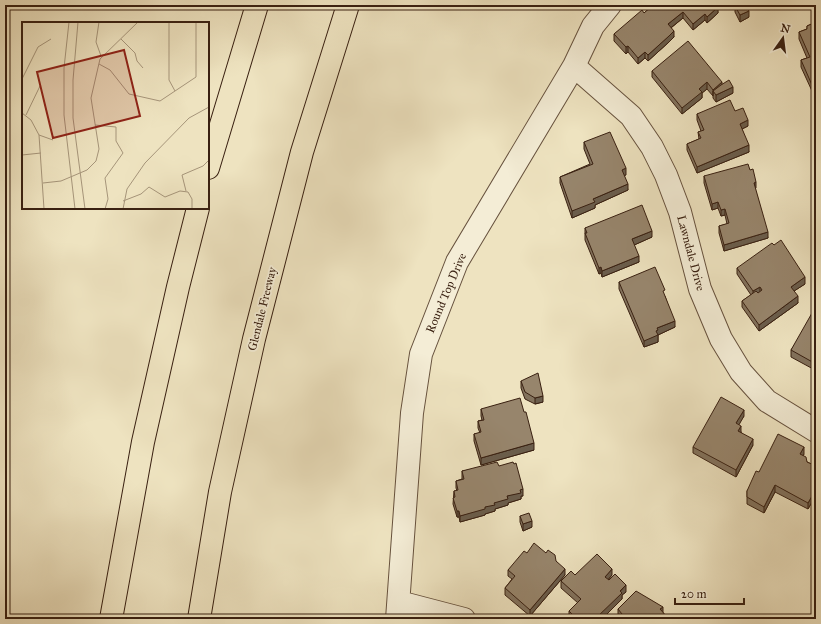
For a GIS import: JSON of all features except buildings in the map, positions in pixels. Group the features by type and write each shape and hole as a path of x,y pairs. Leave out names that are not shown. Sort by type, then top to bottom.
{"highway":[{"path":"209,165 257,5"},
{"name":"Glendale Freeway","path":"199,619 220,492 254,339 302,152 348,5"},
{"path":"111,619 143,442 178,287 198,209"}],"street":[{"name":"Round Top Drive","path":"398,611 412,413 421,354 457,262 574,66 593,26 610,5"},
{"name":"Lawndale Drive","path":"574,66 631,116 652,147 666,175 680,212 700,290 721,339 741,372 767,401 816,430"},
{"path":"398,611 464,619"}]}
